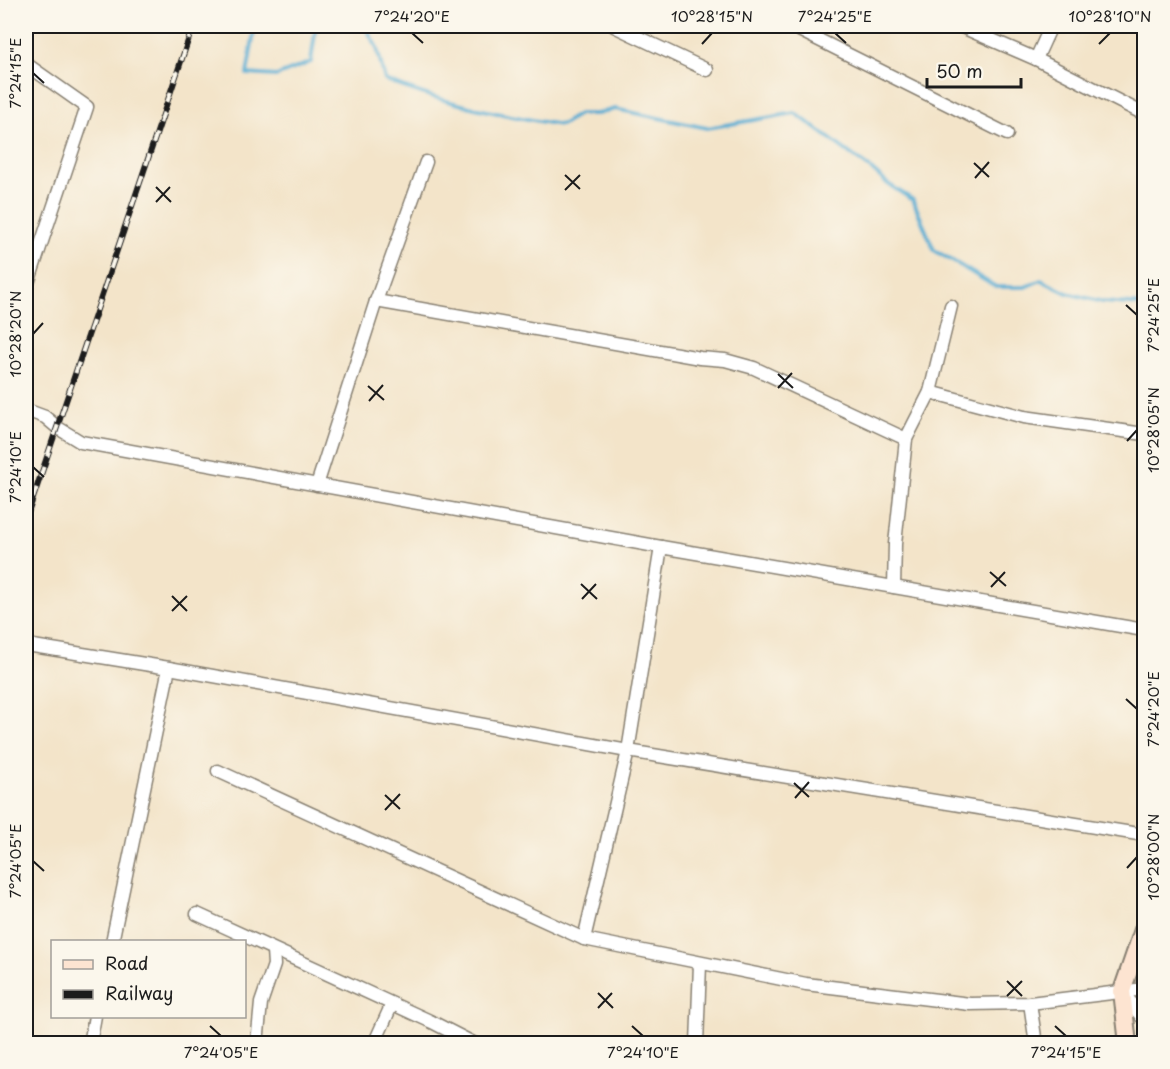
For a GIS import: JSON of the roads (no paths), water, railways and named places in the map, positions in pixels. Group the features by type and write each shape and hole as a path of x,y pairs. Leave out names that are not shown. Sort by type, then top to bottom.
{"main road":[{"path":"1128,1044 1122,991 1144,927"}],"street":[{"path":"614,26 707,70"},
{"path":"791,26 1007,134"},
{"path":"960,26 1036,59 1144,114"},
{"path":"1036,59 1051,26"},
{"path":"26,64 87,107 26,289"},
{"path":"317,485 376,301 426,162"},
{"path":"376,301 689,356 725,360 754,368 906,439"},
{"path":"894,587 894,544 906,439 930,392 951,306"},
{"path":"930,392 1024,417 1144,434"},
{"path":"26,410 45,417 81,442 661,547 1144,630"},
{"path":"584,939 628,751 661,547"},
{"path":"26,642 33,646 169,668 628,751 1144,835"},
{"path":"111,940 169,668"},
{"path":"218,771 584,939 806,984 970,1004 1030,1003 1144,989"},
{"path":"196,914 475,1044"},
{"path":"257,1044 261,1003 274,965 273,950"},
{"path":"697,1044 700,964"},
{"path":"1122,991 1144,1017"},
{"path":"1030,1003 1036,1044"},
{"path":"374,1044 392,1004"},
{"path":"90,1044 95,1018"}],"waterway":[{"path":"255,26 247,74 276,76 311,62 316,26"},
{"path":"365,26 377,48 385,80 450,102 516,117 561,125 579,114 597,114 615,109 707,128 795,113 888,184 913,200 934,250 996,287 1025,287 1041,280 1067,293 1103,302 1144,305"}],"railway":[{"path":"26,519 193,26"}]}
